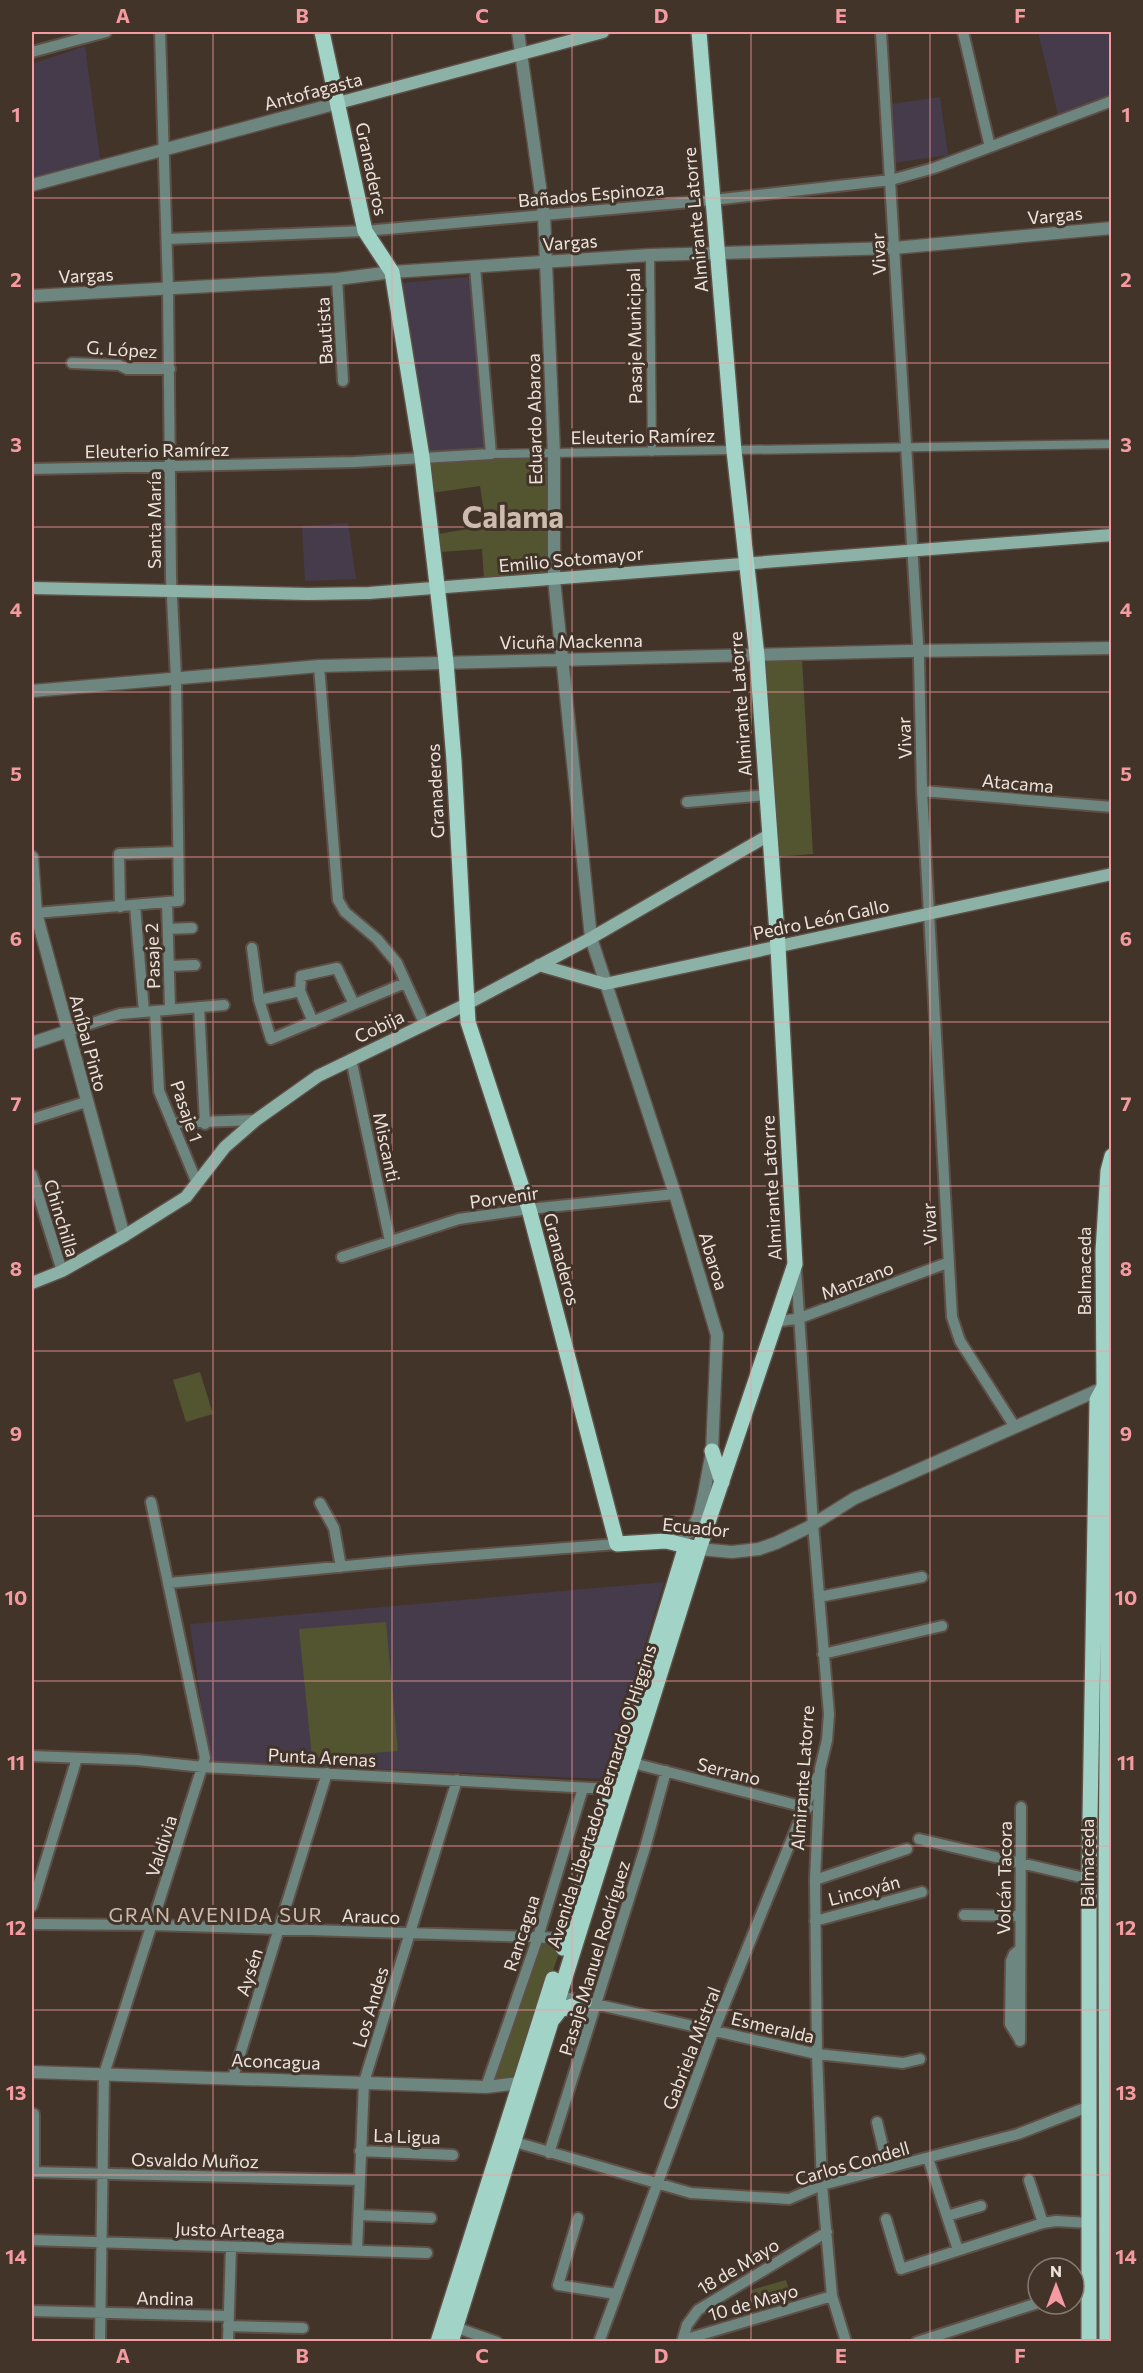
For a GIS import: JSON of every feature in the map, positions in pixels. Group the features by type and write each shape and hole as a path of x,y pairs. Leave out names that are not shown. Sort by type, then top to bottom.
{"main road":[{"name":"Granaderos","path":"322,32 365,231 392,272 422,458 446,662 454,761 465,1005 471,1033 529,1209 617,1544"},
{"name":"Antofagasta","path":"338,103 603,32"},
{"name":"Almirante Latorre","path":"699,32 734,451 757,656 778,947 795,1264"},
{"name":"Emilio Sotomayor","path":"32,588 308,594 437,588 1112,535"},
{"name":"Cobija","path":"32,1284 62,1271 124,1236 186,1197 225,1147 256,1120 318,1076 465,1005 591,938 769,835"},
{"name":"Pedro León Gallo","path":"540,965 606,984 1112,874"},
{"name":"Balmaceda","path":"1107,2342 1106,1872 1110,1396 1103,1251 1108,1171 1112,1156"},
{"name":"Avenida Libertador Bernardo O'Higgins","path":"438,2342 519,2083 554,1994 566,1938 610,1789 693,1547 722,1482 795,1264"},
{"name":"Balmaceda","path":"1085,2256 1089,2223 1089,1879 1097,1400 1108,1386"},
{"path":"712,1451 722,1482"},
{"name":"Ecuador","path":"617,1544 666,1541 693,1547"},
{"name":"Avenida Libertador Bernardo O'Higgins","path":"453,2334 553,2019 554,1994 563,1979 633,1763 693,1547"},
{"path":"563,1979 567,1989 590,2003"},
{"path":"553,2019 560,2010 590,2003"},
{"name":"Balmaceda","path":"1085,2316 1089,2342"}],"street":[{"path":"32,52 106,32"},
{"name":"Santa María","path":"160,32 170,369 171,590 176,678 179,901 167,902"},
{"name":"Eduardo Abaroa","path":"518,32 544,214 548,262 554,454 554,579 591,938 606,984"},
{"name":"Vivar","path":"881,32 904,447 918,651 922,791 947,1263 952,1317 960,1341 1016,1427"},
{"path":"963,32 990,147"},
{"name":"Bañados Espinoza","path":"167,239 365,231 713,200 891,180 934,168 1112,101"},
{"name":"Antofagasta","path":"32,185 338,103"},
{"name":"Vargas","path":"32,296 337,279 392,272 650,255 894,248 1112,228"},
{"name":"Pasaje Municipal","path":"650,255 652,452"},
{"path":"475,267 491,454"},
{"name":"Bautista","path":"337,279 343,381"},
{"name":"G. López","path":"72,363 119,365 128,369 170,369"},
{"name":"Eleuterio Ramírez","path":"32,469 354,462 491,454 1112,444"},
{"name":"Vicuña Mackenna","path":"32,691 319,666 1112,648"},
{"path":"319,666 338,900 345,912 377,939 397,963 424,1023"},
{"name":"Atacama","path":"922,791 1112,807"},
{"path":"687,802 766,795"},
{"path":"120,907 119,854 178,852"},
{"name":"Aníbal Pinto","path":"32,857 34,914 124,1236"},
{"path":"34,914 167,902"},
{"name":"Pasaje 2","path":"167,902 170,1009"},
{"name":"Pasaje 1","path":"135,906 159,1091 197,1183"},
{"path":"168,929 192,928"},
{"path":"252,948 259,1000 270,1039 405,983"},
{"path":"170,966 195,965"},
{"path":"313,1022 300,991 301,976 337,968 354,1004"},
{"name":"Abaroa","path":"606,984 675,1194 717,1335 712,1451 704,1494 695,1524 685,1534 666,1541"},
{"path":"259,1000 300,991"},
{"path":"32,1043 120,1014 224,1005"},
{"path":"199,1007 204,1124"},
{"name":"Miscanti","path":"351,1059 390,1241"},
{"path":"32,1119 86,1102"},
{"path":"172,1123 204,1124 256,1120"},
{"name":"Chinchilla","path":"32,1174 62,1271"},
{"name":"Porvenir","path":"342,1257 459,1219 529,1209 675,1194"},
{"name":"Manzano","path":"776,1322 800,1318 947,1263"},
{"name":"Almirante Latorre","path":"795,1264 829,1725 820,1769 815,1880 817,2054 822,2185 832,2296 846,2342"},
{"name":"Ecuador","path":"693,1547 732,1552 759,1549 813,1524 855,1498 1108,1386"},
{"name":"Valdivia","path":"100,2342 104,2074 204,1758 152,1502"},
{"path":"320,1503 334,1528 341,1567"},
{"name":"Ecuador","path":"170,1583 617,1544"},
{"path":"819,1597 922,1577"},
{"path":"823,1654 942,1626"},
{"name":"Punta Arenas","path":"32,1756 138,1760 203,1767 610,1789"},
{"path":"32,1906 77,1758"},
{"name":"Serrano","path":"633,1763 818,1810"},
{"name":"Gabriela Mistral","path":"598,2342 714,2030 820,1769"},
{"name":"Pasaje Manuel Rodríguez","path":"549,2153 590,2003 645,1848 666,1771"},
{"name":"Aysén","path":"233,2078 327,1773"},
{"name":"Los Andes","path":"357,2250 364,2082 457,1780"},
{"name":"Rancagua","path":"486,2087 538,1937 583,1788"},
{"name":"Volcán Tacora","path":"1020,1950 1014,1954 1011,1961 1010,2024 1020,2040 1021,1807"},
{"path":"919,1839 1089,1879"},
{"path":"815,1880 907,1849"},
{"name":"Lincoyán","path":"815,1921 922,1892"},
{"path":"964,1915 1020,1916"},
{"name":"Arauco","path":"32,1924 153,1925 566,1938"},
{"name":"Esmeralda","path":"554,1994 817,2054 903,2063 920,2059"},
{"name":"Aconcagua","path":"32,2072 486,2087 519,2083"},
{"name":"Carlos Condell","path":"515,2142 691,2193 789,2199 822,2185 1018,2134 1090,2106"},
{"path":"33,2172 34,2114"},
{"path":"877,2122 888,2168"},
{"name":"La Ligua","path":"360,2151 453,2155"},
{"path":"928,2158 958,2250"},
{"name":"Osvaldo Muñoz","path":"33,2172 359,2180"},
{"path":"1029,2180 1043,2223"},
{"path":"947,2216 981,2206"},
{"path":"359,2215 431,2218"},
{"path":"578,2218 558,2285 616,2294"},
{"path":"886,2218 901,2269 1043,2223 1056,2221 1089,2223"},
{"name":"18 de Mayo","path":"682,2341 687,2325 698,2310 827,2232"},
{"name":"Justo Arteaga","path":"32,2240 427,2253"},
{"path":"228,2342 231,2247"},
{"name":"10 de Mayo","path":"682,2341 832,2296"},
{"path":"917,2342 1026,2307"},
{"name":"Andina","path":"32,2311 229,2321 303,2328"},
{"path":"453,2334 497,2342"}],"shaded area":[{"path":"1038,32 1111,32 1111,94 1058,115"},
{"path":"85,46 100,159 32,180 32,64"},
{"path":"940,97 948,155 894,163 891,104"},
{"path":"470,277 489,448 426,453 400,283"},
{"path":"348,523 356,579 305,581 302,526"},
{"path":"664,1582 604,1779 209,1761 190,1624"}],"green space":[{"path":"542,458 548,462 549,570 542,575 484,579 482,549 440,552 438,534 486,526 480,486 431,493 427,460"},
{"path":"802,658 813,854 775,857 761,659"},
{"path":"200,1372 213,1414 186,1422 173,1380"},
{"path":"386,1622 398,1751 312,1758 299,1629"},
{"path":"538,1937 558,1942 560,1950 515,2083 486,2087"},
{"path":"786,2280 792,2300 757,2311 751,2290"}],"district":[{"name":"Calama","path":"513,515"},
{"name":"GRAN AVENIDA SUR","path":"216,1914"}]}
